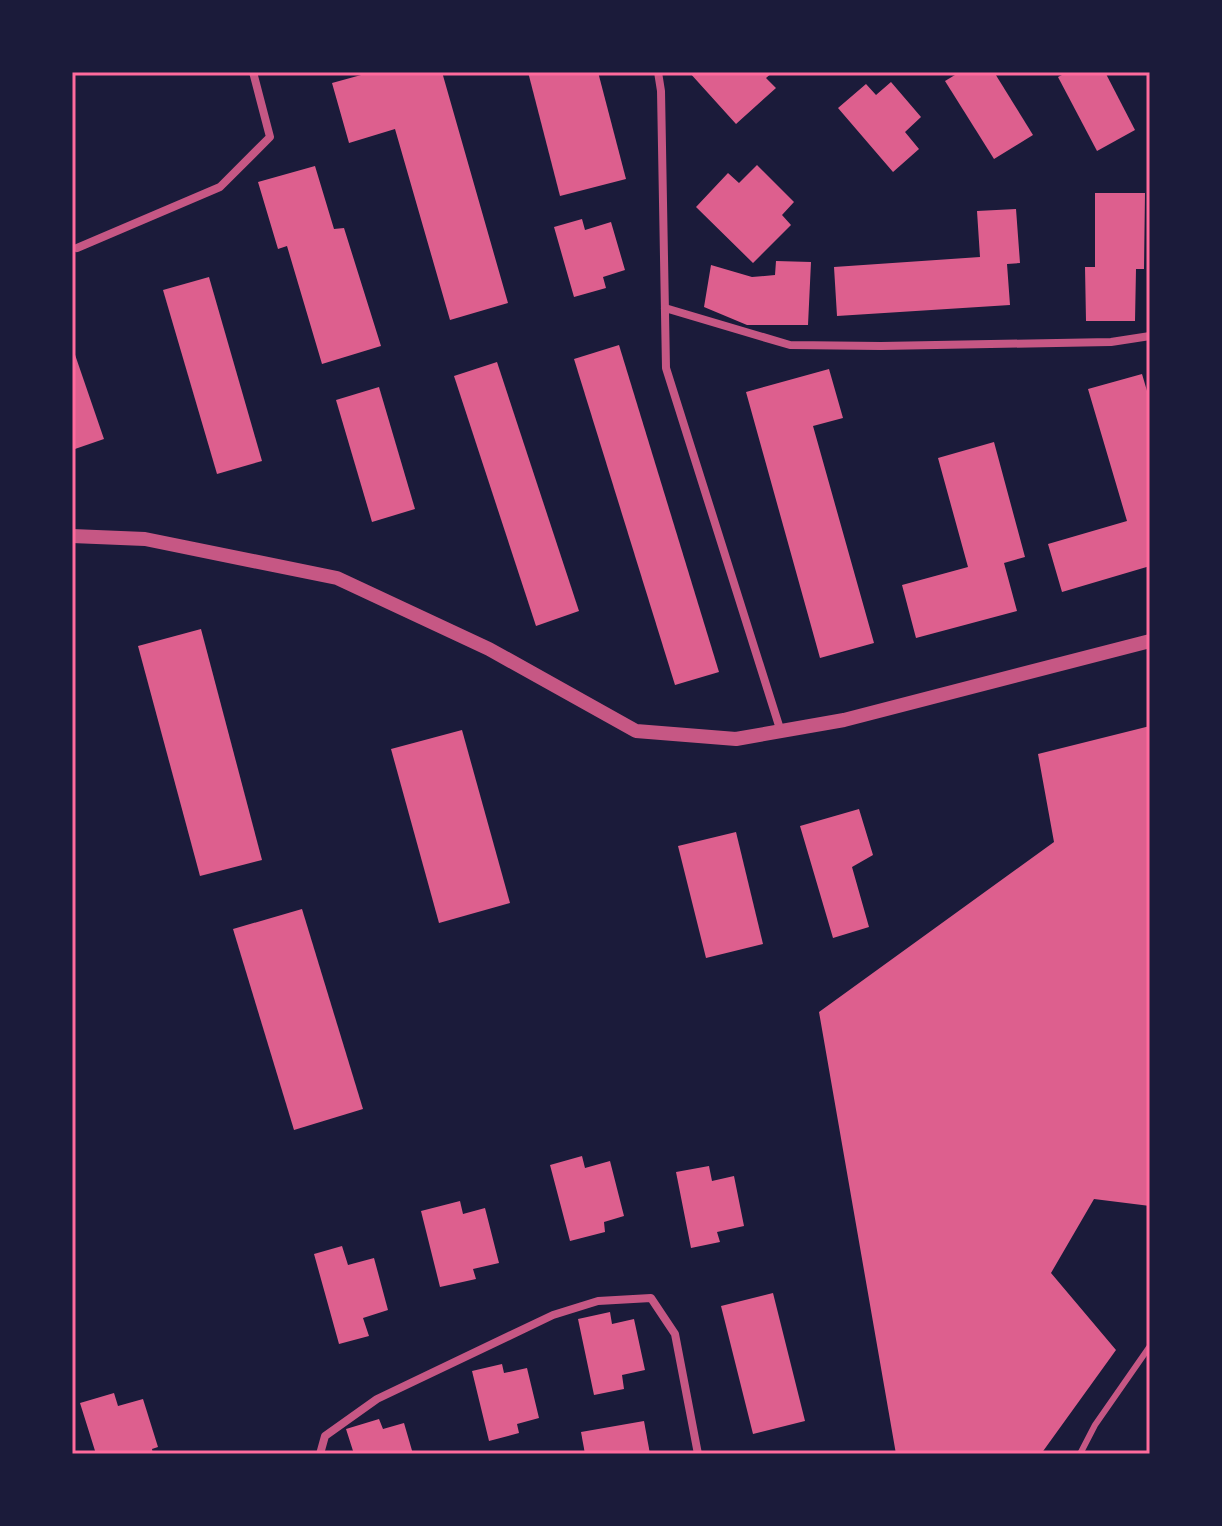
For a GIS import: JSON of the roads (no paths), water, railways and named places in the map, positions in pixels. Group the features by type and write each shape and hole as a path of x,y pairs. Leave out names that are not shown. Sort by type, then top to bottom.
{"street":[{"path":"77,248 220,187 270,137 253,72"},
{"path":"658,72 661,91 666,368 781,732"},
{"path":"665,308 790,345 1111,342 1150,336"},
{"path":"72,536 145,539 337,578 489,649 636,731 736,739 781,732 844,720 1150,641"},
{"path":"320,1454 325,1436 377,1399 553,1315 598,1301 651,1298 675,1334 698,1454"}],"lane":[{"path":"1080,1454 1095,1425 1150,1346"}]}
